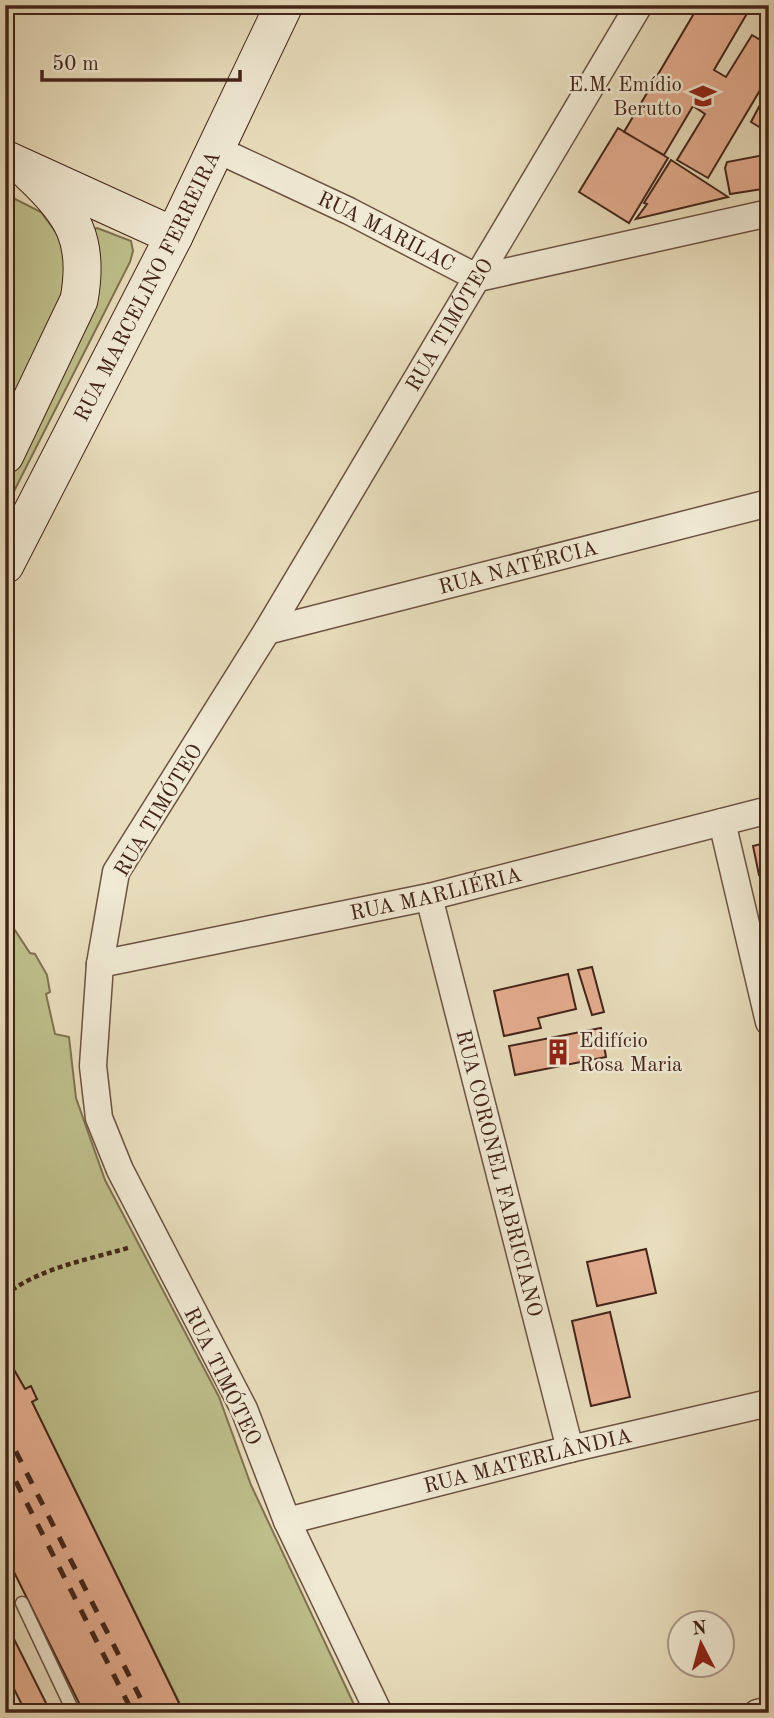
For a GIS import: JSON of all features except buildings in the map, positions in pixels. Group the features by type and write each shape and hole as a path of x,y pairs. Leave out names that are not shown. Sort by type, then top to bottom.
{"street":[{"name":"RUA MARCELINO FERREIRA","path":"6,565 174,236 284,5"},
{"name":"RUA TIMÓTEO","path":"379,1713 287,1521 244,1409 131,1194 99,1118 93,1066 100,964 116,872 267,631 639,5"},
{"name":"RUA MARILAC","path":"216,149 349,211 478,278 769,213"},
{"path":"18,166 174,236"},
{"path":"5,456 79,300 84,274 78,230 51,192 18,166"},
{"name":"RUA NATÉRCIA","path":"267,631 769,503"},
{"name":"RUA MARLIÉRIA","path":"100,964 429,897 769,810"},
{"path":"722,822 769,1022"},
{"name":"RUA CORONEL FABRICIANO","path":"429,897 570,1449"},
{"name":"RUA MATERLÂNDIA","path":"287,1521 570,1449 769,1403"},
{"path":"757,1713 769,1710"}],"lane":[{"path":"22,1603 74,1713"}],"path":[{"path":"5,1294 20,1283 50,1270 133,1246 139,1257"}],"green space":[{"path":"5,194 41,212 58,235 76,276 5,427"},
{"path":"97,228 131,241 133,251 130,262 5,509 5,485 92,307 92,230"},
{"path":"5,915 30,953 35,954 47,975 50,992 46,994 55,1034 69,1037 76,1098 105,1180 219,1397 251,1485 358,1713 172,1713 170,1708 179,1702 32,1402 37,1399 25,1389 5,1354"}],"railway":[{"path":"5,1430 148,1713"},
{"path":"5,1460 133,1713"}],"place":[{"name":"E.M. Emídio Berutto","path":"703,96"},
{"name":"Edifício Rosa Maria","path":"558,1052"}]}
